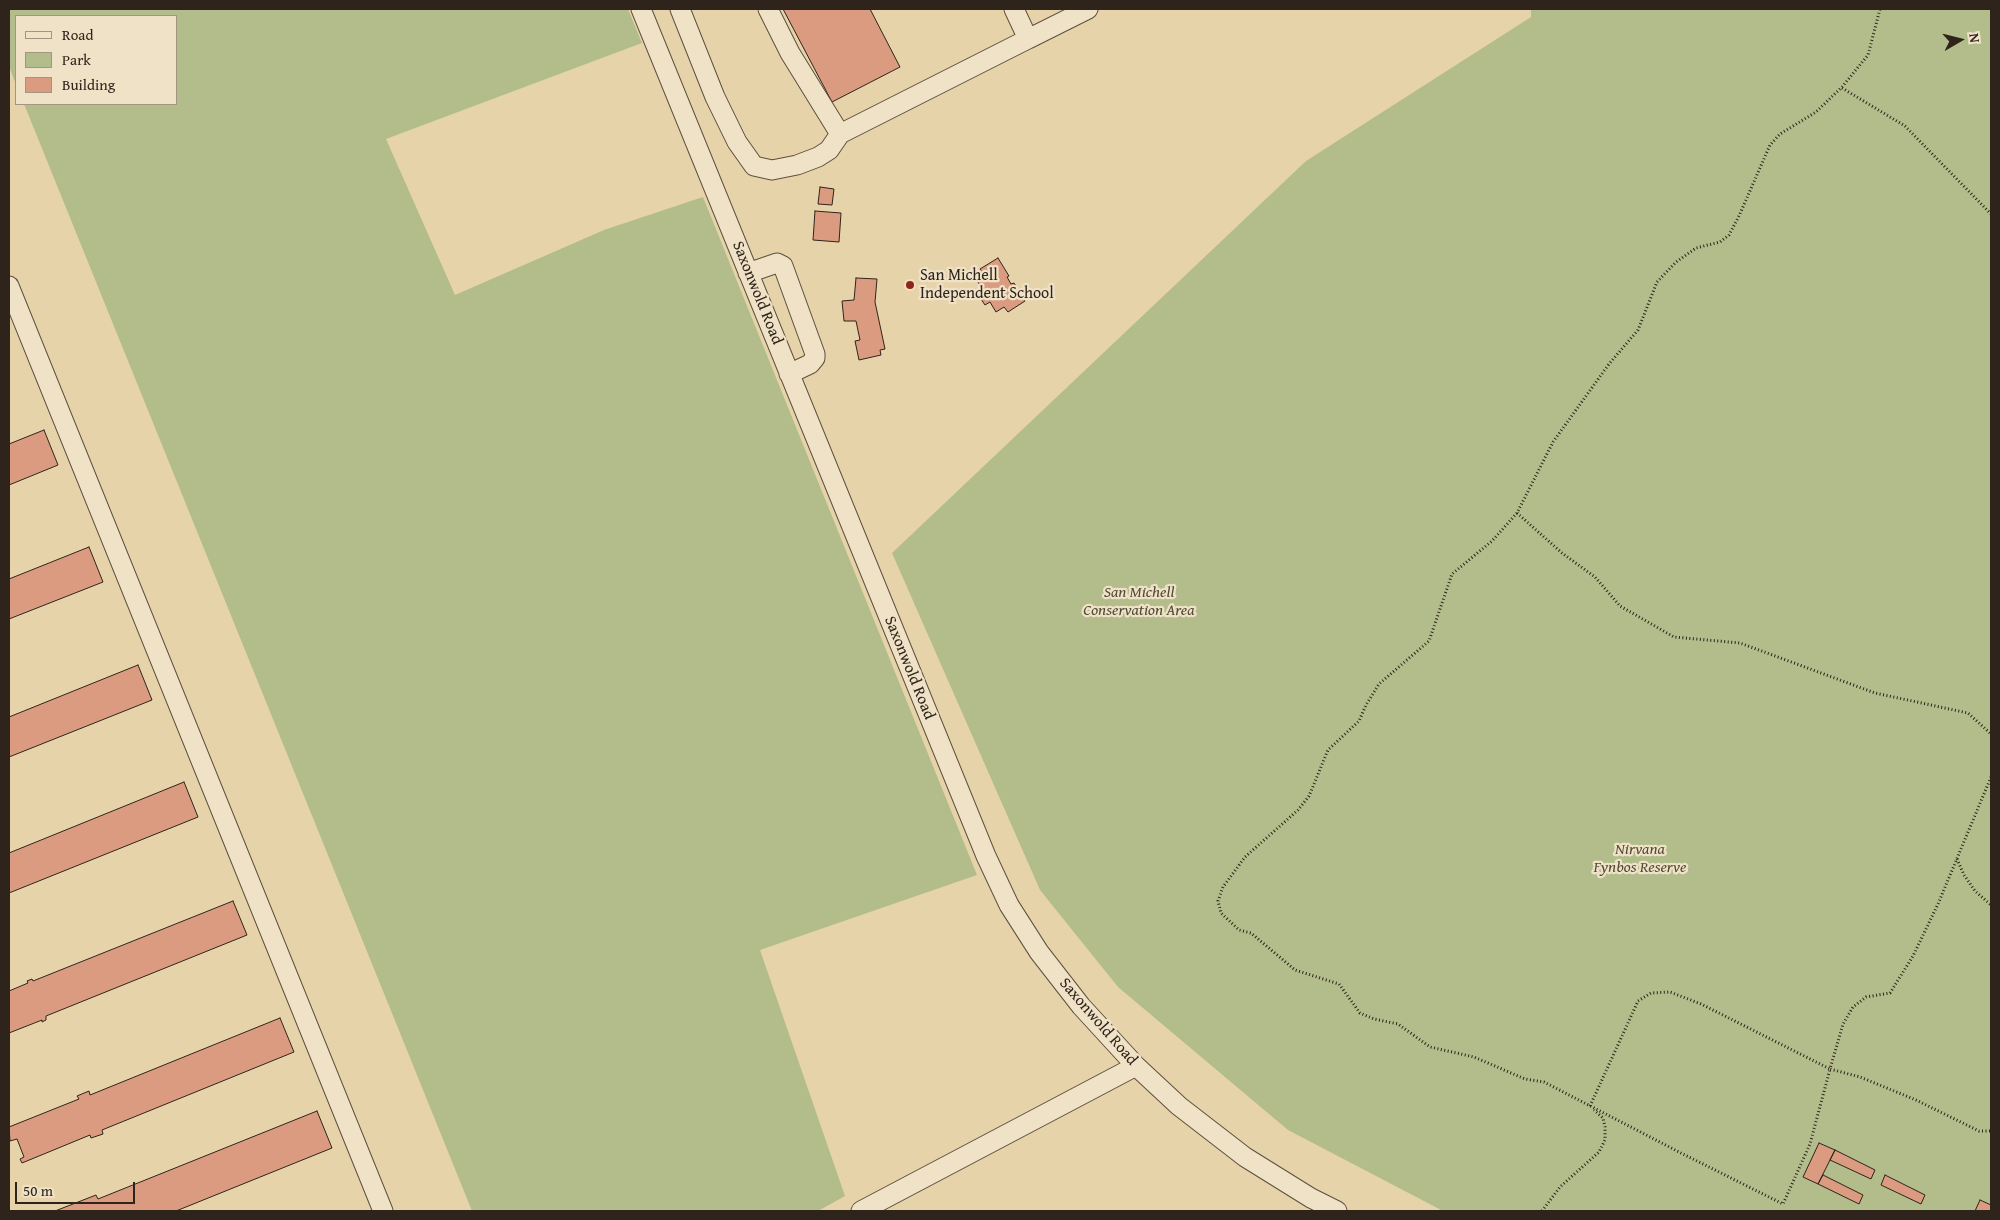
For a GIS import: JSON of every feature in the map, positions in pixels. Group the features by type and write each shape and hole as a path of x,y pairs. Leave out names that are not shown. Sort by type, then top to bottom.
{"street":[{"name":"Saxonwold Road","path":"641,9 986,856 1009,905 1039,952 1081,1006 1136,1066 1179,1106 1245,1157 1311,1198 1337,1211"},
{"path":"680,9 715,97 738,142 754,166 772,170 797,165 818,157 829,150 840,134 1088,9"},
{"path":"768,9 790,53 827,117 840,134"},
{"path":"1014,9 1028,39"},
{"path":"748,273 777,263 783,266 815,354 815,358 810,364 790,374"},
{"path":"9,286 383,1211"},
{"path":"861,1211 1136,1066"}],"path":[{"path":"1880,9 1868,55 1842,87 1816,112 1780,134 1770,145 1740,216 1729,235 1720,242 1696,248 1676,262 1657,282 1638,330 1609,364 1553,442 1517,513 1492,541 1452,574 1429,641 1379,684 1359,721 1328,750 1309,796 1298,810 1245,858 1223,887 1218,901 1221,913 1239,930 1250,933 1295,970 1339,984 1360,1012 1374,1019 1398,1024 1430,1046 1474,1057 1525,1079 1544,1082 1783,1204 1810,1144 1843,1024 1853,1007 1866,997 1890,993 1913,956 1957,859 1991,777"},
{"path":"1842,87 1905,126 1991,214"},
{"path":"1517,513 1562,553 1595,577 1620,606 1674,637 1740,643 1875,693 1968,713 1991,734"},
{"path":"1957,859 1964,875 1975,891 1991,905"},
{"path":"1590,1106 1638,1001 1651,993 1670,992 1701,1004 1830,1070 1860,1077 1916,1100 1979,1131 1991,1131"},
{"path":"1542,1211 1560,1187 1599,1152 1605,1140 1603,1118 1590,1106"}],"green space":[{"path":"9,9 628,9 642,43 386,139 455,295 604,230 703,197 977,875 760,950 845,1196 818,1211 472,1211 24,105 178,105 178,15 15,15 15,82 9,66"},
{"name":"Nirvana Fynbos Reserve","path":"1531,9 1991,9 1991,1211 1443,1211 1288,1130 1118,987 1040,890 892,553 1306,161 1531,17"}],"building":[{"path":"783,9 870,9 900,67 832,102"},
{"path":"820,187 834,189 832,205 818,204"},
{"path":"815,211 841,213 839,242 813,240"},
{"path":"998,258 1009,276 1007,277 1011,284 1014,283 1025,301 1008,312 1004,307 996,312 990,302 985,305 977,293 983,290 976,279 984,275 980,269"},
{"path":"856,278 877,279 875,302 885,349 880,350 881,355 859,360 855,341 860,340 856,321 844,321 842,301 854,300"},
{"path":"44,430 58,465 9,485 9,444"},
{"path":"89,547 103,582 9,619 9,579"},
{"path":"138,665 152,700 9,757 9,717"},
{"path":"184,782 198,817 9,893 9,853"},
{"path":"233,901 247,935 46,1016 46,1020 42,1022 42,1020 9,1033 9,991 28,983 27,981 32,979 33,981"},
{"path":"280,1018 294,1052 102,1130 103,1134 91,1138 90,1135 22,1163 20,1159 24,1157 17,1139 10,1141 9,1127 79,1099 77,1096 89,1091 90,1095"},
{"path":"317,1111 332,1148 176,1211 55,1211 96,1195 98,1199"},
{"path":"1819,1143 1835,1150 1818,1184 1803,1177"},
{"path":"1835,1150 1875,1170 1871,1179 1830,1160"},
{"path":"1823,1175 1863,1195 1859,1204 1818,1184"},
{"path":"1885,1175 1925,1195 1921,1204 1881,1185"},
{"path":"1980,1200 1991,1205 1991,1211 1975,1211"}],"place":[{"name":"San Michell Independent School","path":"910,285"}],"park label":[{"name":"San Michell Conservation Area","path":"1139,602"}]}
